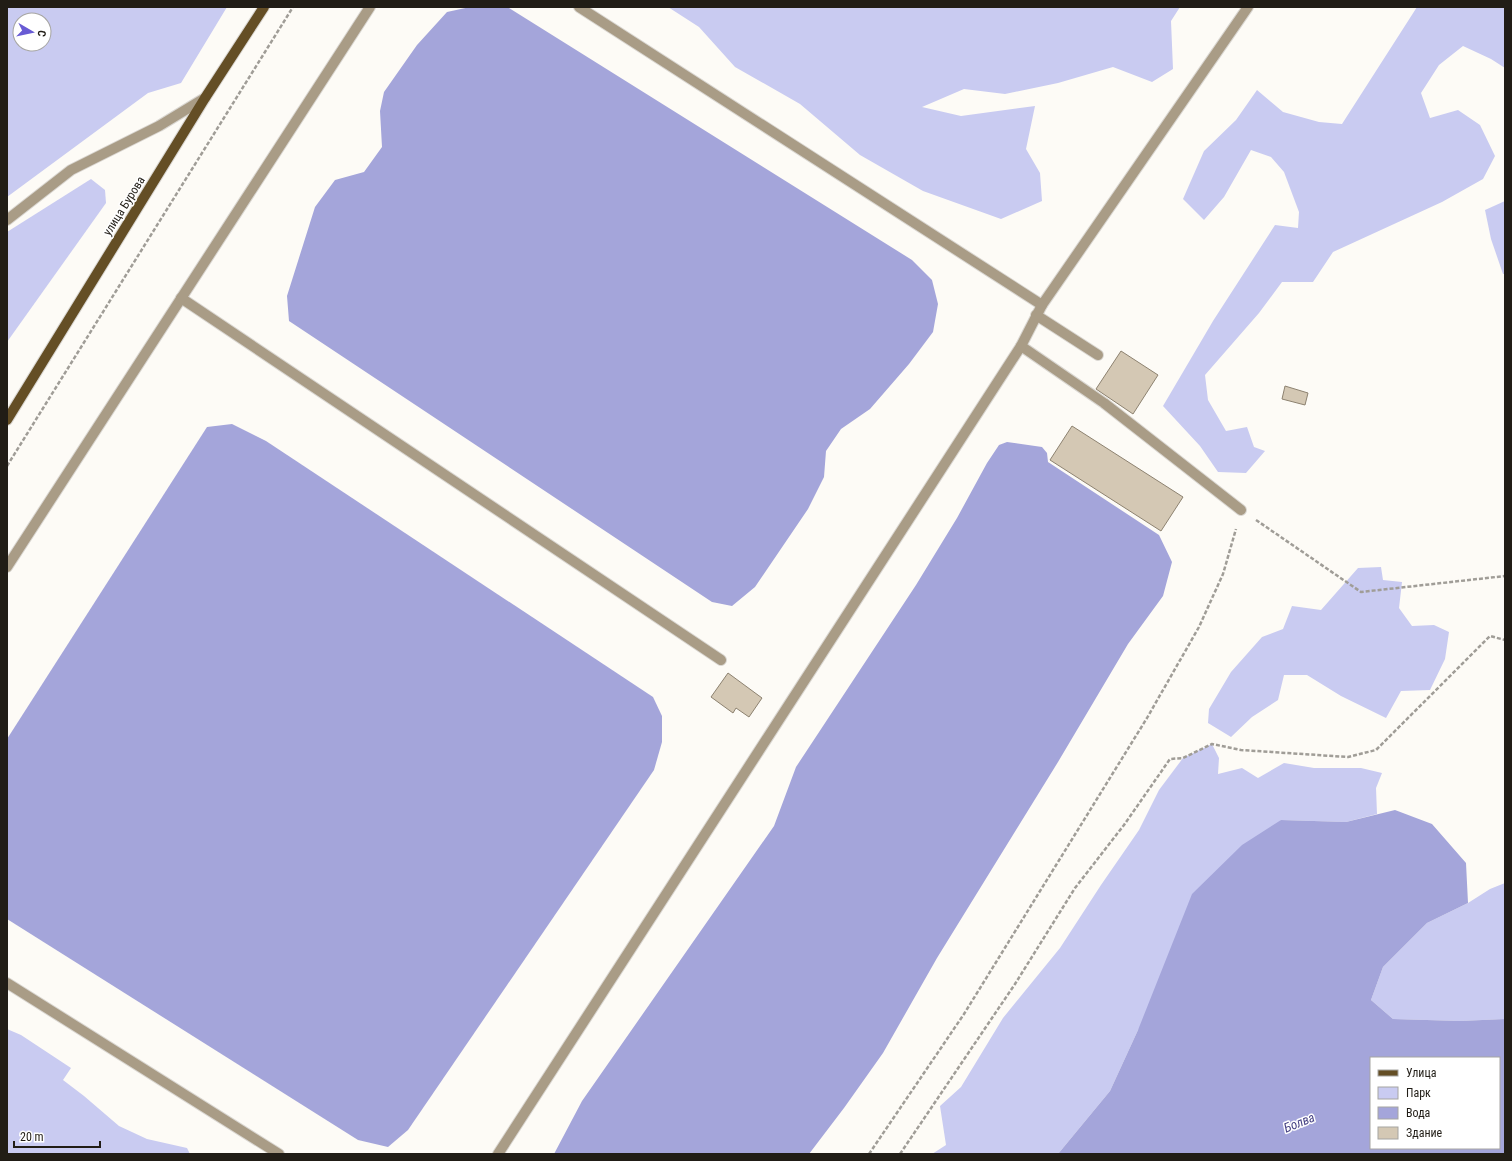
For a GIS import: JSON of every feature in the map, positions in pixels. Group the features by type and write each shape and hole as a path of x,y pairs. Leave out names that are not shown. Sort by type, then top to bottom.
{"main road":[{"name":"улица Бурова","path":"7,420 264,7"}],"lane":[{"path":"7,568 370,7"},
{"path":"578,7 1042,305"},
{"path":"498,1154 1021,346 1042,305 1248,7"},
{"path":"7,220 71,170 159,126 206,98"},
{"path":"181,298 721,660"},
{"path":"1036,316 1098,355"},
{"path":"1021,346 1104,403 1241,510"},
{"path":"7,983 279,1154"}],"path":[{"path":"7,466 293,7"},
{"path":"869,1154 964,1014 1147,718 1199,626 1223,574 1241,510 1361,592 1505,576"},
{"path":"900,1154 1015,984 1075,888 1124,825 1170,759 1183,758 1212,744 1241,750 1340,757 1348,757 1376,750 1490,636 1505,640"}],"green space":[{"path":"7,7 227,7 181,83 148,93 7,197"},
{"path":"668,7 1180,7 1171,21 1173,69 1152,82 1113,67 1058,83 1005,94 964,89 922,107 961,116 1035,106 1026,149 1040,173 1042,201 1001,219 923,191 860,155 800,104 735,67 699,27"},
{"path":"1417,7 1505,7 1505,68 1491,59 1463,46 1439,65 1421,93 1430,118 1458,110 1480,125 1495,156 1483,179 1442,202 1333,252 1313,282 1282,282 1259,313 1205,375 1208,400 1226,431 1247,427 1254,447 1265,451 1246,473 1218,472 1200,446 1163,406 1213,321 1275,225 1298,228 1299,212 1284,172 1271,157 1251,150 1224,197 1204,220 1183,199 1204,151 1236,120 1257,90 1283,112 1319,122 1342,124"},
{"path":"91,179 105,190 106,203 7,342 7,232"},
{"path":"1505,201 1505,274 1503,274 1491,239 1485,210"},
{"path":"1381,567 1383,580 1402,582 1399,608 1412,626 1434,625 1449,632 1445,659 1430,690 1401,691 1386,718 1341,696 1307,675 1284,675 1278,700 1252,717 1231,737 1208,723 1209,709 1231,672 1262,637 1283,629 1292,606 1321,610 1358,568"},
{"path":"1212,744 1219,758 1218,774 1242,768 1258,778 1284,763 1314,768 1361,768 1382,773 1376,788 1377,814 1346,822 1281,820 1138,1030 1110,1091 1058,1154 932,1154 946,1145 940,1106 961,1087 1003,1018 1060,948 1139,830 1159,790 1183,758"},
{"path":"1505,883 1505,1019 1460,1021 1393,1019 1371,1000 1383,967 1427,923 1468,903 1490,889"},
{"path":"7,1029 21,1035 71,1068 63,1080 119,1126 147,1139 187,1148 190,1154 7,1154"}],"water":[{"path":"470,7 509,8 912,260 932,280 938,304 933,332 909,364 870,409 841,429 826,451 824,477 808,509 755,587 732,606 712,602 289,321 287,296 315,207 335,180 364,172 382,147 380,111 384,92 417,45 447,12"},
{"path":"232,424 266,441 653,697 662,716 662,742 654,770 408,1130 388,1147 358,1140 7,919 7,739 207,427"},
{"path":"1007,442 1042,447 1047,453 1048,462 1159,535 1172,562 1163,596 1128,644 1058,762 937,958 883,1053 809,1154 554,1154 582,1101 774,826 796,767 916,585 957,518 987,463 999,445"},
{"name":"Болва","path":"1395,810 1432,824 1466,863 1468,903 1427,923 1383,967 1371,1000 1393,1019 1460,1021 1505,1019 1505,1154 1058,1154 1110,1091 1138,1030 1192,894 1242,845 1281,820 1346,822"}],"building":[{"path":"1121,351 1158,375 1133,414 1096,389"},
{"path":"1285,386 1308,393 1305,405 1282,399"},
{"path":"1072,426 1183,497 1161,531 1050,460"},
{"path":"728,673 762,698 749,717 736,708 733,713 711,697"}]}
